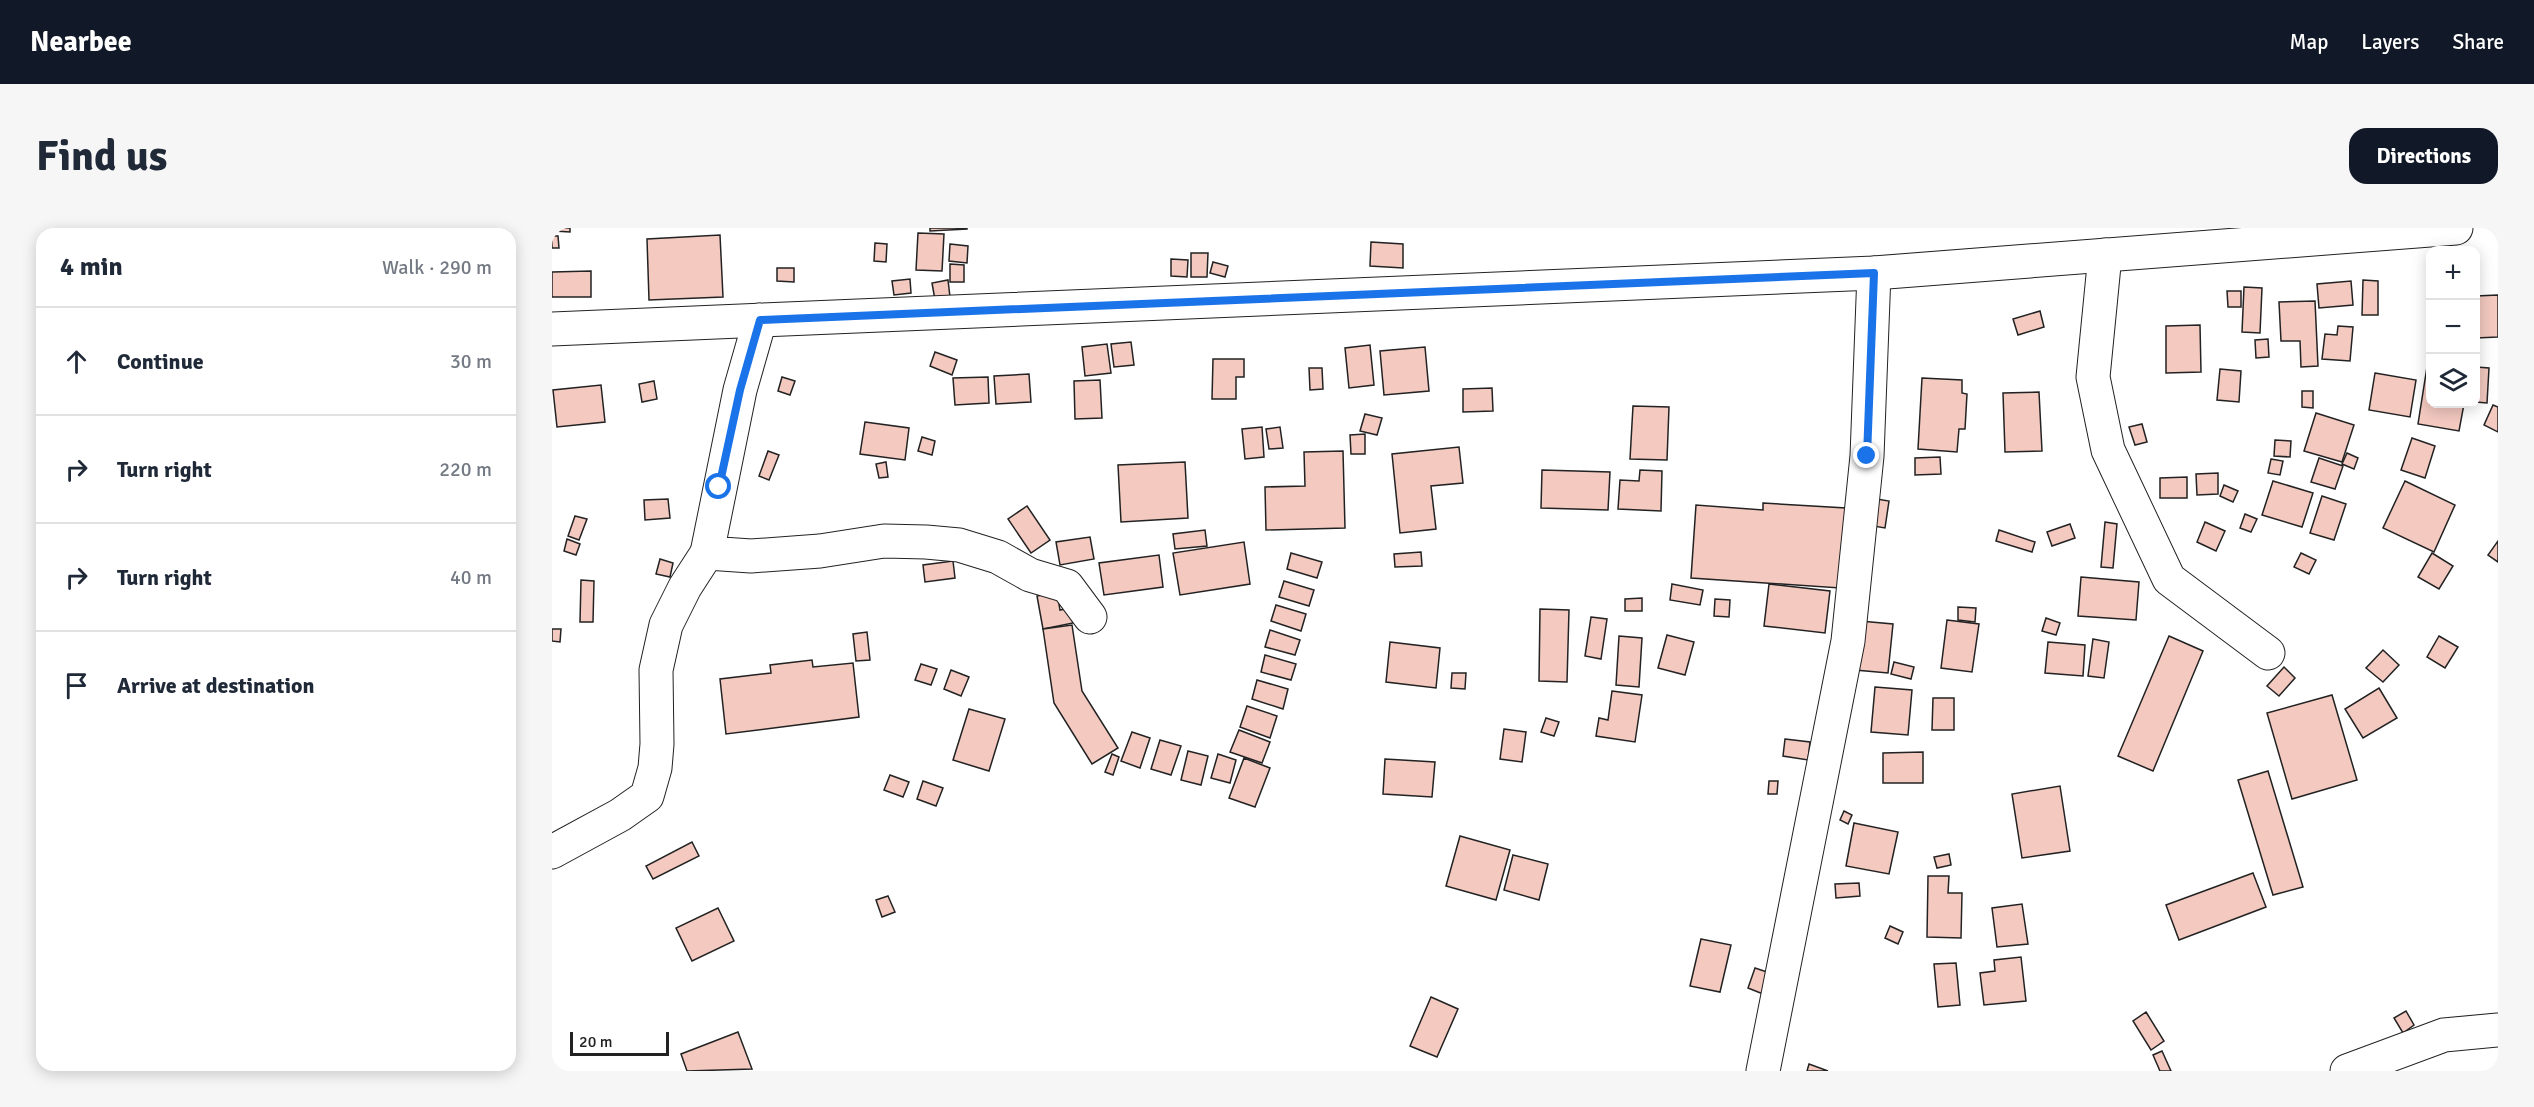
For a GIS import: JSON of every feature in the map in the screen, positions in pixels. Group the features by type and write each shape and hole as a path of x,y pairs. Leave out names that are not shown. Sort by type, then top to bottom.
{"street":[{"path":"552,329 1874,273 2456,228"},
{"path":"2105,255 2093,377 2108,450 2169,579 2268,653"},
{"path":"1763,1071 1848,641 1867,456 1874,273"},
{"path":"552,852 620,815 647,796 656,768 656,670 666,625 685,587 707,553 740,390 760,320"},
{"path":"707,553 751,556 884,542 959,545 998,557 1030,575 1067,586 1090,617"},
{"path":"2347,1071 2444,1035 2498,1030"}],"building":[{"path":"554,228 570,228 570,232 554,231"},
{"path":"930,228 967,228 967,229 930,231"},
{"path":"918,233 944,234 942,271 916,270"},
{"path":"720,235 723,297 649,300 647,239"},
{"path":"552,236 558,236 559,248 552,248"},
{"path":"1371,242 1403,244 1403,268 1370,266"},
{"path":"875,243 887,244 886,262 874,261"},
{"path":"950,244 968,246 967,263 949,261"},
{"path":"1191,253 1208,253 1207,277 1191,277"},
{"path":"1171,259 1188,260 1187,277 1171,276"},
{"path":"1213,262 1228,266 1225,277 1210,273"},
{"path":"950,264 964,265 964,282 950,282"},
{"path":"777,268 794,268 794,282 777,281"},
{"path":"591,271 591,297 552,297 552,272"},
{"path":"910,279 911,293 894,295 892,281"},
{"path":"948,280 950,297 935,300 932,283"},
{"path":"2363,280 2378,281 2378,315 2362,315"},
{"path":"2351,281 2353,305 2319,308 2317,284"},
{"path":"2244,287 2262,288 2260,333 2242,332"},
{"path":"2227,291 2241,291 2241,307 2228,307"},
{"path":"2498,295 2498,337 2480,338 2480,296"},
{"path":"2315,301 2318,366 2301,367 2300,341 2281,341 2279,302"},
{"path":"2040,311 2044,327 2018,335 2013,319"},
{"path":"2200,325 2201,372 2166,373 2166,326"},
{"path":"2338,326 2353,327 2350,361 2322,359 2325,334 2337,335"},
{"path":"2268,339 2269,357 2256,358 2255,340"},
{"path":"1131,342 1134,365 1114,367 1111,344"},
{"path":"1107,344 1111,373 1085,376 1082,347"},
{"path":"1370,345 1374,385 1349,388 1345,348"},
{"path":"1425,347 1429,391 1384,395 1380,351"},
{"path":"935,352 957,360 952,375 930,366"},
{"path":"1213,359 1244,359 1244,377 1236,377 1236,399 1212,399"},
{"path":"2480,367 2489,368 2487,403 2480,402"},
{"path":"1309,368 1322,368 1323,389 1310,390"},
{"path":"2220,369 2241,371 2239,402 2217,400"},
{"path":"2375,373 2416,380 2410,417 2369,410"},
{"path":"2426,373 2426,408 2463,408 2459,431 2418,424"},
{"path":"1029,374 1031,402 996,404 994,376"},
{"path":"782,377 795,381 790,395 778,391"},
{"path":"988,377 989,403 955,405 953,378"},
{"path":"1922,378 1962,380 1962,393 1967,394 1965,429 1959,429 1957,452 1918,449"},
{"path":"1100,380 1102,418 1075,419 1074,381"},
{"path":"654,381 657,399 642,402 639,384"},
{"path":"601,385 605,422 557,427 553,390"},
{"path":"1492,388 1493,411 1463,412 1463,389"},
{"path":"2302,391 2313,391 2313,408 2302,407"},
{"path":"2039,392 2042,451 2005,452 2003,393"},
{"path":"2493,405 2498,407 2498,432 2484,425"},
{"path":"1633,406 1669,407 1667,460 1630,459"},
{"path":"2316,413 2354,425 2342,462 2304,451"},
{"path":"1365,414 1382,418 1377,435 1360,431"},
{"path":"865,422 909,428 905,460 860,454"},
{"path":"2142,424 2147,442 2135,445 2129,427"},
{"path":"1262,427 1264,457 1245,459 1242,429"},
{"path":"1280,427 1283,448 1269,449 1266,429"},
{"path":"1365,434 1365,454 1351,454 1350,435"},
{"path":"922,437 935,441 932,455 918,451"},
{"path":"2412,438 2435,446 2425,478 2401,470"},
{"path":"2275,440 2291,441 2290,457 2274,456"},
{"path":"1459,447 1463,483 1431,486 1436,529 1400,533 1392,454"},
{"path":"768,451 779,455 769,480 759,476"},
{"path":"1343,451 1345,528 1266,530 1265,487 1305,486 1304,452"},
{"path":"2347,453 2358,458 2354,469 2342,464"},
{"path":"1940,457 1941,474 1915,475 1915,458"},
{"path":"2319,458 2343,466 2335,489 2311,482"},
{"path":"2271,459 2283,461 2280,475 2268,473"},
{"path":"886,462 888,477 879,478 876,464"},
{"path":"1185,462 1188,518 1121,522 1118,465"},
{"path":"1542,470 1610,472 1608,510 1541,508"},
{"path":"1640,470 1662,471 1661,511 1618,509 1620,480 1639,481"},
{"path":"2218,473 2218,494 2197,495 2196,474"},
{"path":"2187,477 2187,498 2160,498 2160,478"},
{"path":"2273,481 2313,493 2302,527 2262,515"},
{"path":"2405,481 2455,505 2434,552 2383,528"},
{"path":"2224,485 2238,491 2233,502 2220,496"},
{"path":"2322,496 2346,504 2334,540 2310,533"},
{"path":"1871,498 1889,501 1885,528 1867,525"},
{"path":"668,499 670,518 645,520 644,500"},
{"path":"1763,503 1846,508 1840,588 1691,578 1696,505 1763,510"},
{"path":"1027,506 1050,540 1031,553 1008,519"},
{"path":"2245,514 2257,519 2251,532 2240,528"},
{"path":"575,516 587,519 579,540 568,536"},
{"path":"2105,522 2117,524 2113,568 2101,567"},
{"path":"2205,522 2225,531 2216,551 2197,542"},
{"path":"2070,524 2075,538 2052,546 2047,532"},
{"path":"1205,530 1207,546 1175,549 1173,534"},
{"path":"1999,530 2035,542 2032,552 1996,541"},
{"path":"1090,537 1094,559 1060,565 1056,542"},
{"path":"567,539 580,544 576,555 564,551"},
{"path":"2498,541 2498,562 2488,555"},
{"path":"1244,542 1250,584 1180,595 1173,553"},
{"path":"1421,552 1422,566 1395,567 1394,554"},
{"path":"1291,553 1322,562 1317,578 1287,569"},
{"path":"2301,553 2316,560 2309,574 2294,567"},
{"path":"2432,553 2453,566 2439,589 2418,577"},
{"path":"1159,555 1163,587 1104,595 1099,563"},
{"path":"660,559 673,563 670,577 656,574"},
{"path":"953,561 955,578 925,582 923,565"},
{"path":"2081,577 2139,582 2136,620 2078,616"},
{"path":"581,580 594,581 593,622 580,622"},
{"path":"1284,581 1314,590 1309,606 1279,597"},
{"path":"1672,584 1703,590 1700,605 1670,600"},
{"path":"1769,584 1830,591 1825,633 1764,626"},
{"path":"1057,592 1060,610 1070,608 1073,623 1043,629 1037,596"},
{"path":"1642,598 1642,611 1625,611 1625,599"},
{"path":"1715,599 1730,600 1729,617 1714,616"},
{"path":"1276,605 1306,614 1301,631 1271,621"},
{"path":"1958,607 1976,608 1975,622 1958,620"},
{"path":"1540,609 1569,610 1567,682 1539,681"},
{"path":"1591,617 1607,619 1601,659 1585,656"},
{"path":"2046,618 2060,623 2056,635 2042,631"},
{"path":"1947,620 1979,624 1972,672 1941,668"},
{"path":"1860,621 1893,624 1888,673 1855,670"},
{"path":"1072,625 1082,691 1118,748 1092,764 1054,703 1043,629"},
{"path":"552,629 561,629 560,642 552,641"},
{"path":"1270,630 1300,640 1295,655 1265,647"},
{"path":"867,632 870,660 856,661 853,634"},
{"path":"1667,635 1694,642 1685,675 1658,668"},
{"path":"1619,636 1642,638 1639,687 1616,685"},
{"path":"2169,636 2203,651 2153,771 2118,756"},
{"path":"2439,636 2458,647 2445,668 2427,657"},
{"path":"2093,639 2109,642 2104,678 2088,676"},
{"path":"1390,642 1440,648 1436,688 1386,682"},
{"path":"2048,642 2085,645 2083,676 2045,673"},
{"path":"2383,650 2399,665 2383,682 2366,668"},
{"path":"1265,655 1296,664 1291,680 1261,672"},
{"path":"812,660 813,667 853,663 859,717 726,734 720,679 771,673 770,665"},
{"path":"1894,662 1914,667 1911,679 1891,674"},
{"path":"921,664 937,669 931,685 915,680"},
{"path":"2284,667 2295,678 2279,696 2267,686"},
{"path":"951,670 969,677 961,696 944,689"},
{"path":"1452,673 1466,673 1465,689 1451,688"},
{"path":"1257,680 1288,689 1283,709 1252,699"},
{"path":"1875,687 1912,690 1908,735 1871,732"},
{"path":"2379,688 2397,718 2363,738 2345,709"},
{"path":"1612,691 1642,695 1635,742 1596,736 1599,718 1608,720"},
{"path":"2332,695 2357,780 2292,799 2267,713"},
{"path":"1933,698 1954,698 1954,730 1932,730"},
{"path":"1247,706 1277,716 1270,738 1240,727"},
{"path":"969,709 1005,719 989,771 953,760"},
{"path":"1546,718 1559,722 1554,736 1541,732"},
{"path":"1504,729 1526,732 1522,762 1500,759"},
{"path":"1239,730 1270,742 1262,763 1230,752"},
{"path":"1132,732 1150,738 1140,768 1121,761"},
{"path":"1785,739 1810,742 1808,760 1783,756"},
{"path":"1160,740 1181,746 1171,775 1151,769"},
{"path":"1188,751 1208,756 1201,785 1181,780"},
{"path":"1923,752 1923,783 1883,783 1883,753"},
{"path":"1112,754 1119,757 1113,775 1105,772"},
{"path":"1218,754 1236,760 1230,783 1211,778"},
{"path":"1244,758 1270,768 1255,807 1229,798"},
{"path":"1385,759 1435,762 1432,797 1383,794"},
{"path":"2268,771 2303,887 2273,895 2238,780"},
{"path":"890,775 909,782 903,797 884,790"},
{"path":"923,781 943,788 936,806 917,799"},
{"path":"1769,781 1778,781 1777,794 1768,794"},
{"path":"2060,786 2070,851 2022,858 2012,794"},
{"path":"1844,811 1852,815 1848,824 1840,820"},
{"path":"1854,823 1898,832 1889,874 1846,866"},
{"path":"1460,836 1510,850 1496,900 1446,886"},
{"path":"692,842 699,856 653,879 646,866"},
{"path":"1949,854 1951,865 1937,868 1934,857"},
{"path":"1513,855 1548,864 1539,900 1504,890"},
{"path":"2253,873 2266,907 2179,940 2166,905"},
{"path":"1928,876 1949,876 1948,893 1962,893 1961,938 1927,937"},
{"path":"1859,883 1860,896 1836,898 1835,884"},
{"path":"888,896 895,912 882,917 876,900"},
{"path":"2022,904 2028,944 1997,947 1992,908"},
{"path":"718,908 734,941 692,961 676,928"},
{"path":"1890,926 1903,932 1898,944 1885,938"},
{"path":"1701,939 1731,945 1720,992 1690,986"},
{"path":"2021,957 2026,1001 1984,1005 1980,973 1995,971 1994,960"},
{"path":"1956,963 1960,1005 1938,1007 1934,964"},
{"path":"1755,968 1770,973 1763,994 1748,988"},
{"path":"1431,997 1458,1009 1437,1057 1410,1046"},
{"path":"2406,1011 2414,1025 2403,1033 2394,1018"},
{"path":"2146,1012 2164,1041 2151,1050 2133,1021"},
{"path":"738,1032 752,1069 687,1071 681,1054"},
{"path":"2162,1051 2171,1071 2160,1071 2153,1055"},
{"path":"1809,1064 1828,1071 1807,1071"}],"route":[{"path":"719,487 740,390 760,320 1874,273 1867,456"}]}
